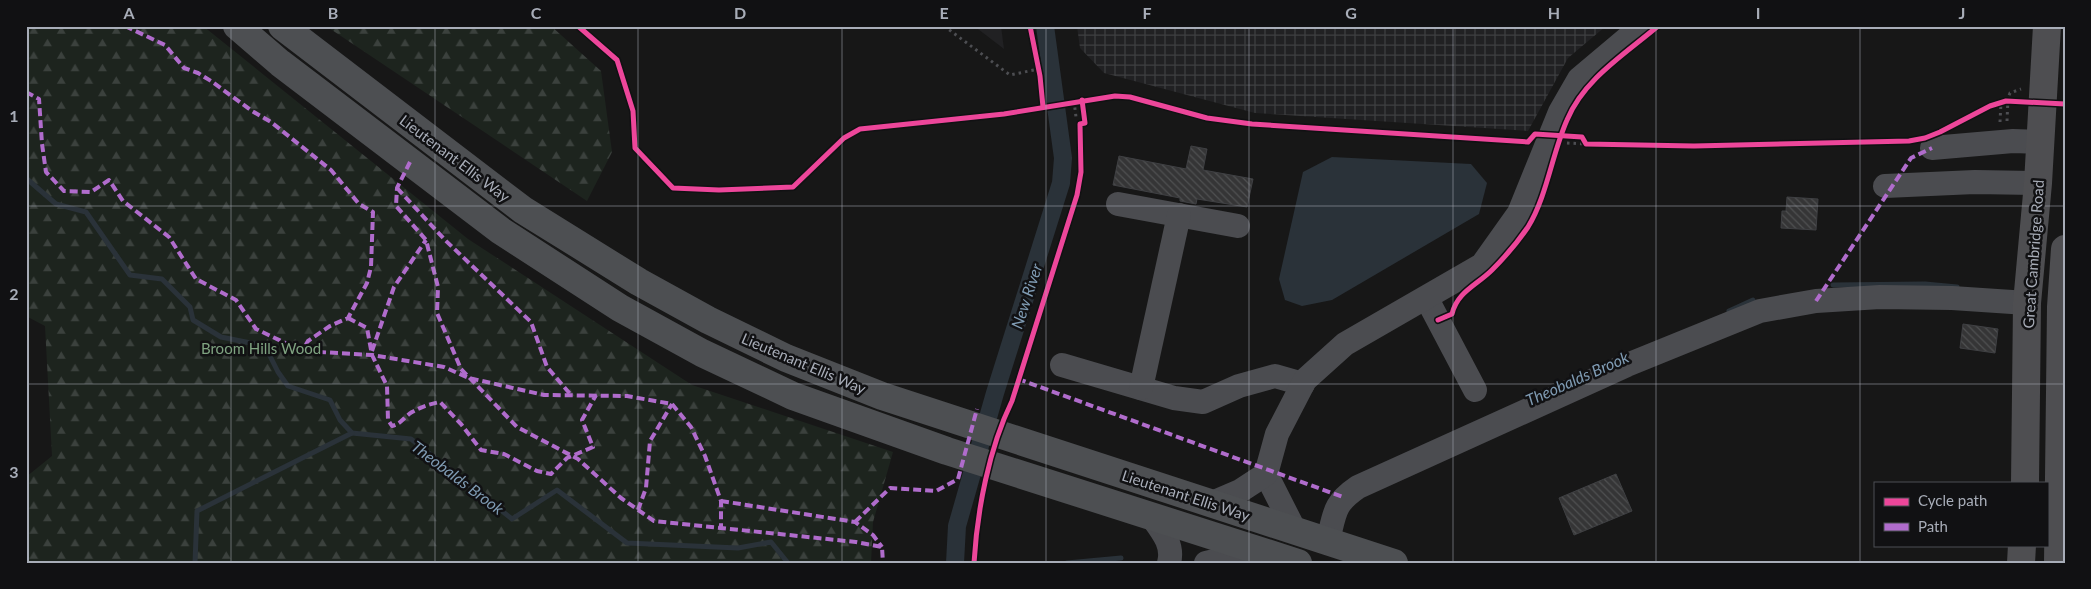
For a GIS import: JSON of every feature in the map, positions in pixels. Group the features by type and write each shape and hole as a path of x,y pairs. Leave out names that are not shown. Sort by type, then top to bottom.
{"highway":[{"name":"Great Cambridge Road","path":"2025,482 2027,303 2038,183 2047,26"},
{"name":"Great Cambridge Road","path":"2058,563 2065,249"},
{"path":"2021,563 2022,546"}],"main road":[{"name":"Lieutenant Ellis Way","path":"237,26 280,63 501,232 620,308 702,353 793,396 947,452 1253,547 1298,563"},
{"name":"Lieutenant Ellis Way","path":"282,26 523,210 638,282 708,320 786,358 882,396 957,422 1394,563"}],"street":[{"path":"1294,530 1289,516 1275,495 1266,474 1277,434 1303,384 1345,344 1482,266 1519,213 1560,112 1579,79 1642,26"},
{"path":"1932,148 2013,141 2040,142"},
{"path":"1885,186 1975,182 2038,183"},
{"path":"1118,204 1238,226"},
{"path":"1141,388 1179,215"},
{"path":"1328,541 1337,508 1343,497 1358,487 1627,365 1760,311 1816,302 1880,297 1952,298 2027,303"},
{"path":"1427,299 1475,390"},
{"path":"1062,365 1174,398 1203,402 1238,386 1275,376 1303,384"},
{"path":"1212,503 1240,492 1266,474"},
{"path":"1152,517 1170,545 1169,563"},
{"path":"1206,563 1227,558 1253,547"}],"path":[{"path":"944,26 1010,75 1039,69"},
{"path":"1037,61 1040,76"},
{"path":"2006,126 2008,98"},
{"path":"1076,117 1070,102 1082,100"},
{"path":"1999,126 1998,103 2016,102"},
{"path":"1551,135 1582,137 1586,144 1596,144"}],"shaded area":[{"path":"974,26 1001,26 1004,49"},
{"path":"1077,26 1606,26 1568,58 1528,131 1255,113 1104,73 1080,48"},
{"path":"1332,157 1471,164 1487,183 1479,214 1332,300 1302,306 1285,300 1279,279 1303,172"}],"green space":[{"name":"Broom Hills Wood","path":"26,26 203,26 468,239 692,385 893,452 873,522 871,563 26,563 26,477 52,456 45,326 26,316"},
{"path":"326,26 551,26 601,71 612,152 587,201"}],"building":[{"path":"1191,146 1207,149 1203,170 1253,179 1247,207 1197,199 1196,204 1180,201 1180,198 1113,185 1119,156 1186,169"},
{"path":"1787,197 1818,199 1816,230 1781,228 1782,211 1786,211"},
{"path":"1963,324 1998,329 1995,353 1960,348"},
{"path":"1616,474 1632,511 1574,535 1559,498"}],"waterway":[{"name":"New River","path":"955,563 957,526 995,393 1061,183 1063,158 1045,26"},
{"name":"Theobalds Brook","path":"26,176 27,179 56,204 86,212 130,275 162,279 190,307 193,320 221,337 265,346 278,372 288,386 330,400 340,420 352,433 411,439 512,519 557,490 627,543 738,548 771,542 788,563"},
{"name":"Theobalds Brook","path":"1833,285 1925,284 1957,287"},
{"name":"Theobalds Brook","path":"1729,311 1753,300"},
{"path":"195,563 197,511 352,433"},
{"name":"Theobalds Brook","path":"1067,563 1121,558"}],"marked path":[{"path":"125,26 165,45 184,68 198,73 211,81 252,111 271,122 331,170 359,204 373,212 371,267 367,283 348,318 330,326 308,341 302,351"},
{"path":"26,92 39,99 46,172 64,191 91,192 109,180 123,201 169,237 196,279 236,300 256,329 302,351 372,355 444,367 469,378 544,395 627,396 672,404 691,427 705,456 721,501 721,529"},
{"path":"1816,301 1911,158 1932,148"},
{"path":"410,162 397,188 396,206 426,240 438,287 437,313 461,369 517,427 578,459 621,498 654,521 856,542 882,547 883,563"},
{"path":"397,188 445,240 531,322 547,367 571,395"},
{"path":"372,351 394,287 426,240"},
{"path":"348,318 367,328 372,355 387,386 388,420 392,426 398,424 415,410 440,402 461,424 481,450 504,454 537,471 551,474 567,458 593,447 582,420 596,395"},
{"path":"1018,379 1343,497"},
{"path":"638,510 646,488 650,441 672,404"},
{"path":"855,522 890,488 936,491 958,479 977,409"},
{"path":"721,501 855,522 873,535 882,547"}],"cycle path":[{"path":"578,26 617,60 633,111 635,148 673,188 719,190 793,187 844,138 860,129 1004,114 1115,96 1130,97 1207,118 1252,124 1528,142 1535,134 1582,137 1586,144 1694,146 1909,141 1925,138 1940,132 1990,106 2006,101 2065,104"},
{"path":"1030,26 1040,76 1043,107"},
{"path":"1438,320 1452,314 1463,294 1497,265 1528,227 1540,202 1557,147 1574,105 1606,68 1658,26"},
{"path":"974,563 981,501 991,459 1012,401 1077,195 1081,172 1080,124 1085,123 1082,100"}]}
